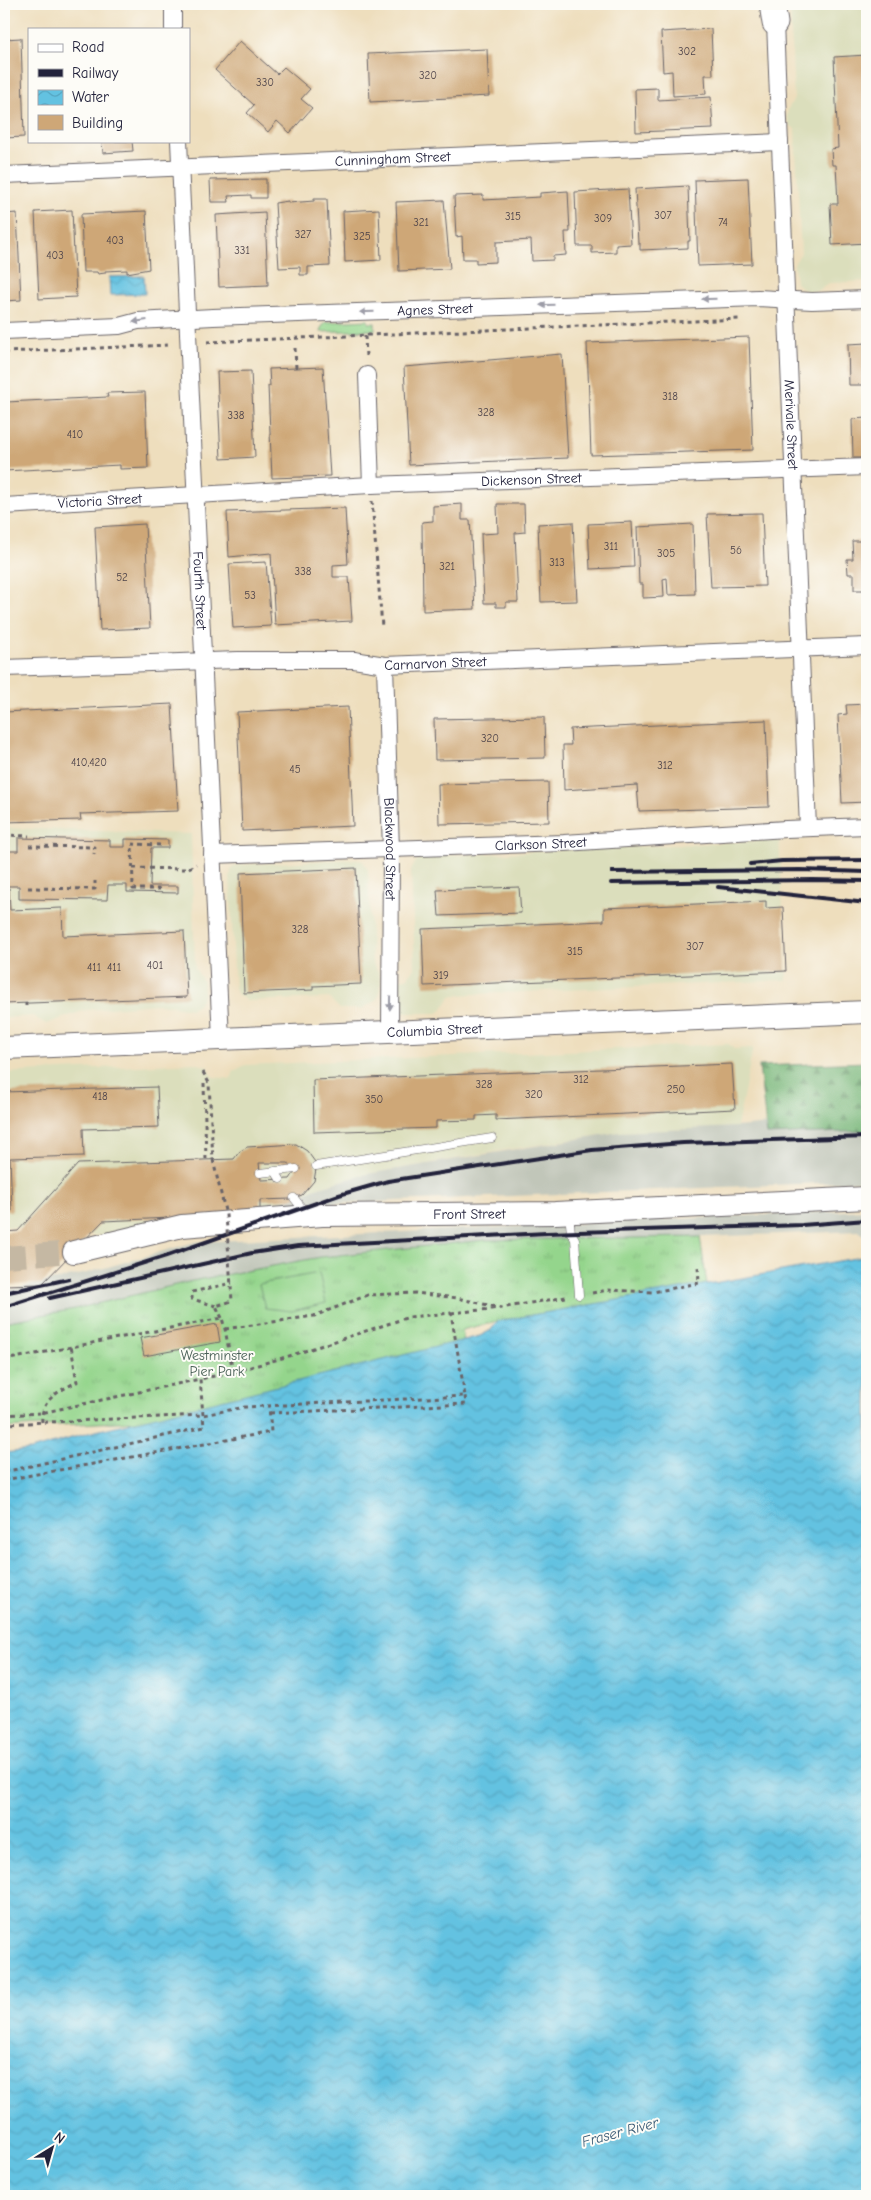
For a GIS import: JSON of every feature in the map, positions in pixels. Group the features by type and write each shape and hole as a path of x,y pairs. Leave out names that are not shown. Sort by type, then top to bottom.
{"street":[{"path":"173,4 173,28"},
{"name":"Merivale Street","path":"774,14 808,828"},
{"name":"Fourth Street","path":"179,142 189,318 188,344 221,1039"},
{"name":"Cunningham Street","path":"4,175 780,142"},
{"name":"Agnes Street","path":"4,331 119,326 138,321 189,318 758,298 812,301 867,299"},
{"path":"367,375 371,492"},
{"name":"Dickenson Street","path":"195,494 371,492 793,469 867,467"},
{"name":"Victoria Street","path":"4,506 195,494"},
{"name":"Carnarvon Street","path":"4,668 204,661 354,660 385,665 867,646"},
{"name":"Blackwood Street","path":"385,665 391,850 390,1032"},
{"name":"Clarkson Street","path":"212,855 564,843 867,826"},
{"name":"Columbia Street","path":"4,1048 867,1012"},
{"name":"Front Street","path":"74,1252 182,1226 308,1216 569,1212 867,1198"}],"lane":[{"path":"316,1166 492,1138"},
{"path":"260,1173 296,1168"},
{"path":"275,1171 280,1179"},
{"path":"294,1198 308,1216"},
{"path":"569,1212 571,1233 575,1239 578,1295"}],"path":[{"path":"201,343 750,318"},
{"path":"4,352 176,344"},
{"path":"295,348 296,368"},
{"path":"371,492 382,627"},
{"path":"4,835 29,836"},
{"path":"160,845 132,844 133,889 160,890"},
{"path":"29,846 95,847 94,854"},
{"path":"133,868 173,869"},
{"path":"28,888 95,889 95,881"},
{"path":"202,1072 208,1083 213,1160 226,1215 232,1283 232,1301 216,1306 192,1299 192,1292 232,1283"},
{"path":"204,1083 206,1160"},
{"path":"226,1329 314,1316 368,1295 416,1293 457,1298 502,1308"},
{"path":"216,1306 226,1329 233,1372"},
{"path":"4,1415 42,1413 233,1372 409,1317 451,1313 466,1404 270,1413"},
{"path":"4,1360 222,1318"},
{"path":"42,1422 42,1413 56,1391 77,1382 71,1346"},
{"path":"4,1472 204,1426 200,1379"},
{"path":"4,1424 203,1415 245,1407 465,1396"},
{"path":"4,1480 271,1432 269,1406"}],"shaded area":[{"path":"785,4 867,4 867,281 829,283 818,291 806,291 796,283 794,264 801,253 795,129 790,125 787,117 788,109 794,99 790,7"},
{"path":"4,828 191,834 195,968 203,981 204,993 198,1005 191,1009 159,1004 86,1010 46,1024 33,1016 4,1018"},
{"path":"779,840 787,980 454,995 450,997 442,1010 437,1013 406,1013 396,1005 397,982 408,977 415,967 411,871 416,861 423,857"},
{"path":"355,859 363,861 368,870 372,962 378,972 381,983 379,996 375,1001 362,1009 340,1009 329,998 248,1001 239,996 235,991 230,876 232,868 238,865"},
{"path":"729,1044 734,1049 753,1048 737,1127 619,1132 504,1150 367,1174 319,1187 293,1197 277,1206 196,1212 102,1236 4,1226 4,1073 195,1063 208,1067 213,1077 231,1079 234,1071 245,1065"},
{"path":"867,1115 867,1181 277,1206 293,1197 319,1187 367,1174 619,1132 737,1127"},
{"path":"867,1210 867,1234 863,1235 859,1231 700,1237 486,1240 321,1257 192,1281 75,1309 4,1322 4,1291 87,1273 195,1242"}],"green space":[{"path":"368,320 368,323 375,323 375,330 321,332 321,328 326,322"},
{"path":"867,1062 867,1131 767,1135 759,1066"},
{"name":"Westminster Pier Park","path":"700,1237 707,1285 498,1321 462,1330 476,1411 136,1421 4,1428 4,1322 75,1309 192,1281 321,1257 486,1240"},
{"path":"319,1273 326,1303 292,1311 265,1308 259,1284"}],"water":[{"path":"144,276 145,294 110,295 109,277"},
{"name":"Fraser River","path":"867,1256 867,2196 4,2196 4,1453 31,1450 92,1432 480,1336 491,1330 498,1321"}],"building":[{"path":"711,29 713,75 705,75 706,94 673,96 672,71 663,72 661,32"},
{"path":"21,38 24,137 4,138 4,39"},
{"path":"240,41 277,74 284,67 310,89 301,99 312,108 290,133 277,121 268,132 247,113 254,105 215,70"},
{"path":"487,49 489,96 370,102 368,54"},
{"path":"867,55 867,243 832,245 830,204 838,204 836,165 832,165 831,149 838,148 834,57"},
{"path":"658,88 658,100 711,97 713,129 636,132 635,89"},
{"path":"102,142 132,142 133,151 103,153"},
{"path":"748,178 752,264 698,266 695,180"},
{"path":"266,179 266,198 251,198 251,195 228,196 229,202 211,202 210,180"},
{"path":"688,186 690,241 688,241 688,248 640,250 635,189"},
{"path":"628,189 631,244 616,245 616,252 592,253 592,246 577,246 575,192"},
{"path":"568,191 570,232 565,232 566,255 553,256 553,260 532,261 531,240 496,242 496,262 476,263 476,259 463,259 462,236 456,237 454,196 483,195 483,200 540,197 540,193"},
{"path":"314,199 327,199 330,266 308,267 308,275 300,275 300,267 279,268 275,203 314,201"},
{"path":"444,200 450,269 399,271 396,202"},
{"path":"379,209 381,260 345,262 343,211"},
{"path":"72,210 76,297 39,299 35,212"},
{"path":"146,211 149,269 127,273 127,270 105,271 105,273 98,274 97,272 83,272 81,214"},
{"path":"265,212 268,285 219,287 216,215"},
{"path":"17,213 21,300 4,301 4,214"},
{"path":"749,337 753,450 591,455 587,343"},
{"path":"867,343 867,385 849,385 848,344"},
{"path":"562,354 568,458 409,465 404,367"},
{"path":"323,367 330,476 272,478 269,369"},
{"path":"251,371 255,457 221,459 217,372"},
{"path":"145,392 148,468 120,469 120,465 4,471 4,398 6,397 6,402 108,397 107,393"},
{"path":"867,418 867,458 853,458 852,419"},
{"path":"462,504 462,520 470,520 475,609 423,611 422,522 433,521 433,506"},
{"path":"497,504 524,504 525,532 515,533 518,602 506,602 506,607 496,607 496,603 484,603 481,534 498,533"},
{"path":"345,508 348,564 333,565 333,577 349,577 352,621 275,625 271,553 229,557 227,512"},
{"path":"762,513 765,586 711,587 707,514"},
{"path":"573,522 577,601 541,602 538,524"},
{"path":"632,522 634,567 590,569 588,524"},
{"path":"145,524 150,628 100,630 95,527"},
{"path":"693,524 695,594 668,595 667,578 663,579 664,597 643,598 643,584 639,584 637,527"},
{"path":"852,541 867,541 867,590 854,590 854,574 848,574 847,559 853,559"},
{"path":"266,562 271,626 233,628 229,564"},
{"path":"172,704 178,811 80,814 81,820 4,822 4,712"},
{"path":"867,704 867,802 842,803 838,715 847,714 846,705"},
{"path":"348,707 353,826 242,831 237,712"},
{"path":"544,717 545,758 435,760 434,719"},
{"path":"766,720 769,807 639,811 637,785 564,790 563,745 571,745 570,729"},
{"path":"548,782 549,822 439,824 438,784"},
{"path":"18,838 110,840 110,847 125,847 125,839 168,840 168,848 151,848 150,886 178,886 178,893 127,892 127,885 108,885 107,900 19,899 19,886 4,886 4,851 18,851"},
{"path":"356,868 361,984 313,986 313,990 244,993 240,873"},
{"path":"519,887 521,913 439,916 437,890"},
{"path":"4,888 9,888 10,910 62,908 63,936 184,931 187,997 4,1004"},
{"path":"766,901 766,908 783,907 786,971 424,986 422,929 604,921 604,908"},
{"path":"732,1064 735,1109 496,1120 496,1115 476,1116 476,1120 436,1121 436,1128 314,1132 313,1080"},
{"path":"157,1087 159,1127 83,1129 84,1156 10,1158 12,1211 4,1211 4,1092"},
{"path":"296,1144 307,1151 315,1162 314,1181 302,1195 291,1199 260,1200 260,1214 103,1221 42,1284 4,1285 4,1232 18,1231 78,1164 234,1159 239,1152 247,1147","holes":["259,1163 288,1163 295,1167 296,1170 290,1179 261,1180"]},
{"path":"217,1324 220,1342 144,1356 140,1338"}],"tunnel":[{"path":"4,1257 74,1252"}],"railway":[{"path":"750,864 782,861 867,860"},
{"path":"612,872 800,870 867,872"},
{"path":"611,883 867,881"},
{"path":"718,887 867,903"},
{"path":"4,1307 166,1256 339,1195 388,1181 592,1150 683,1143 867,1137"},
{"path":"50,1298 252,1253 298,1246 547,1233 802,1225 867,1220"},
{"path":"4,1293 69,1279"}]}
